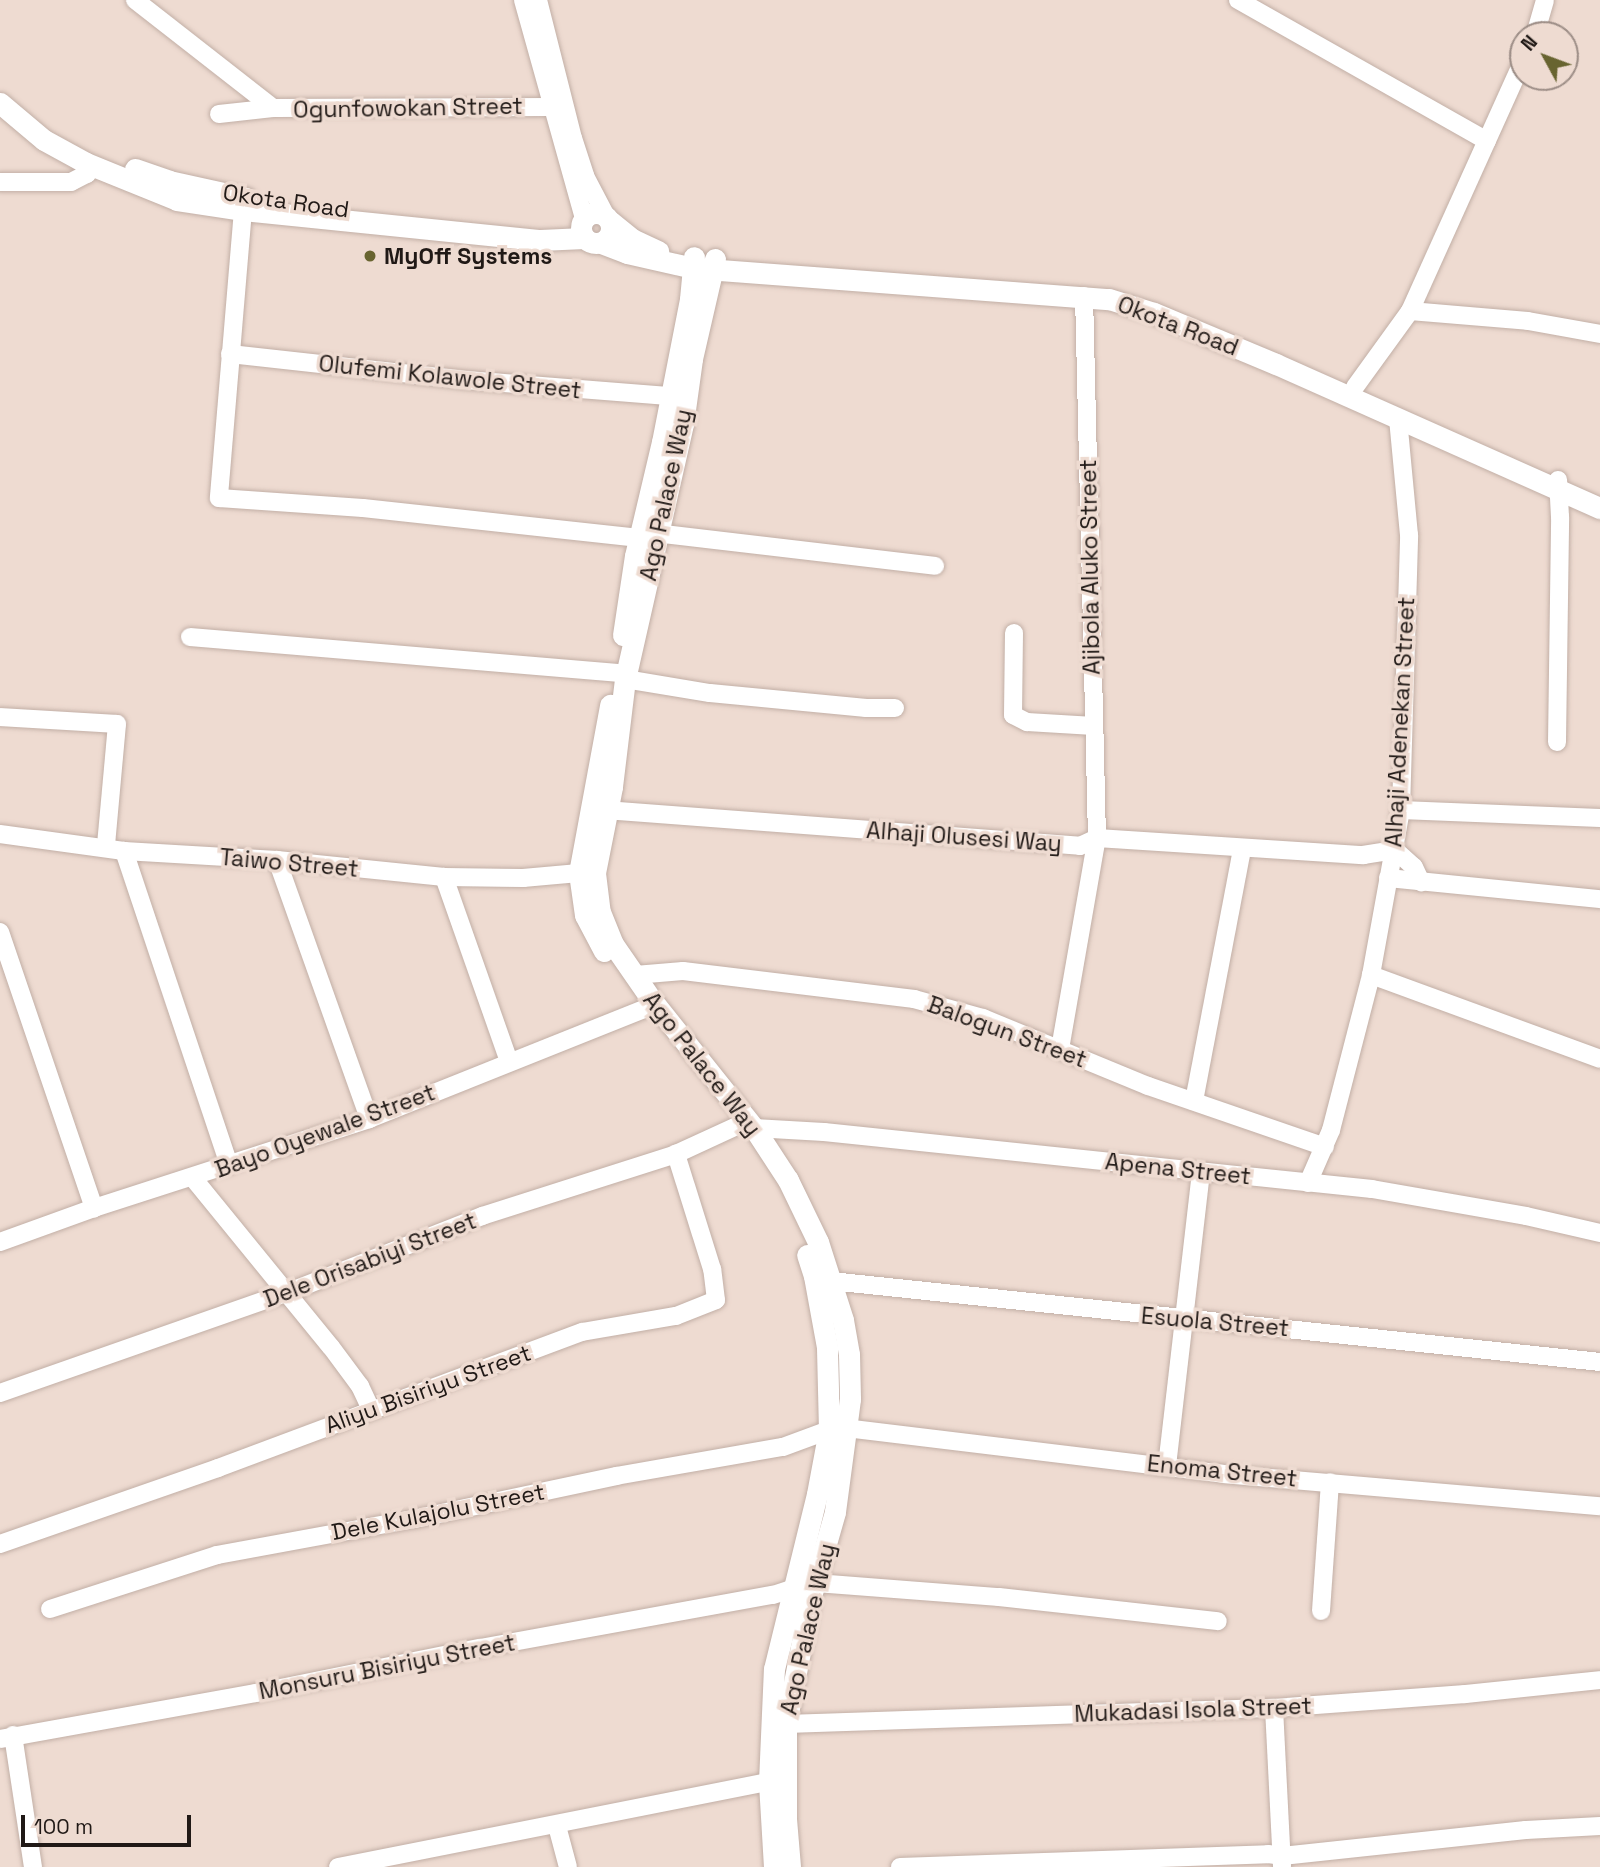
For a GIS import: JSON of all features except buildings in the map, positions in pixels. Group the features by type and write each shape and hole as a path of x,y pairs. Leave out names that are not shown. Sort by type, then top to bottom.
{"main road":[{"name":"Okota Road","path":"3,106 44,140 86,163 177,201 540,240 588,231"},
{"name":"Okota Road","path":"3,106 76,149 169,181 249,199 520,229 588,231 627,253 703,264 949,290 1110,299 1154,313 1558,484 1600,497"},
{"path":"588,231 611,235 608,219"},
{"name":"Okota Road","path":"608,219 646,247 703,264 1101,291 1184,317 1457,431 1600,508"},
{"name":"Ago Palace Way","path":"703,264 671,396 621,676 579,873 588,925 647,1009 746,1126 782,1193 814,1276 827,1347 837,1429 835,1512 796,1669 786,1724 786,1819 790,1867"},
{"name":"Ago Palace Way","path":"645,534 683,424 703,264"},
{"name":"Ago Palace Way","path":"621,676 612,787 605,810 595,873 597,893 613,944 794,1190 818,1242 838,1299 849,1354 850,1399 837,1429 782,1592 769,1782 774,1867"},
{"path":"776,1658 796,1669"}],"street":[{"name":"Ogunfowokan Street","path":"135,0 273,108 557,103"},
{"path":"523,0 557,103 585,176 608,219"},
{"path":"538,0 557,103 588,231"},
{"path":"1238,0 1487,141"},
{"path":"1538,21 1542,1"},
{"path":"1355,387 1410,311 1510,91"},
{"path":"219,114 273,108"},
{"path":"0,182 71,182 87,174 86,163"},
{"path":"243,210 219,498 363,508 645,534 935,566"},
{"name":"Ajibola Aluko Street","path":"1060,1049 1097,838 1084,296"},
{"path":"1410,311 1528,321 1600,334"},
{"name":"Olufemi Kolawole Street","path":"230,354 466,380 671,396"},
{"name":"Alhaji Adenekan Street","path":"1308,1183 1325,1147 1371,975 1401,810 1409,535 1398,418"},
{"path":"1557,742 1560,517 1558,484"},
{"path":"1014,634 1013,715 1027,722 1094,726"},
{"path":"190,637 621,676 710,693 866,708 894,708"},
{"path":"0,717 117,724 106,846"},
{"name":"Alhaji Olusesi Way","path":"605,810 1080,846 1097,838 1363,855 1395,850"},
{"path":"1401,810 1600,818"},
{"name":"Taiwo Street","path":"0,834 106,846 124,851 277,860 444,877 523,878 579,873"},
{"path":"1194,1101 1242,849"},
{"path":"1395,850 1414,867 1421,881"},
{"path":"124,851 229,1166"},
{"path":"1363,855 1388,878 1600,900"},
{"path":"277,860 369,1119"},
{"path":"444,877 509,1062"},
{"path":"0,932 94,1208"},
{"name":"Balogun Street","path":"635,975 683,971 914,999 983,1018 1148,1086 1325,1147"},
{"path":"1371,975 1600,1059"},
{"name":"Bayo Oyewale Street","path":"0,1242 94,1208 369,1119 647,1009"},
{"name":"Dele Orisabiyi Street","path":"0,1393 286,1293 482,1216 676,1154 746,1126"},
{"name":"Apena Street","path":"746,1126 1372,1189 1526,1216 1600,1233"},
{"name":"Aliyu Bisiriyu Street","path":"0,1544 218,1468 582,1332 655,1321 716,1300 712,1269 676,1154"},
{"path":"1167,1466 1201,1171"},
{"path":"193,1178 353,1376 371,1410"},
{"name":"Esuola Street","path":"831,1281 1183,1321 1600,1362"},
{"name":"Enoma Street","path":"837,1429 1167,1466 1600,1506"},
{"name":"Dele Kulajolu Street","path":"50,1609 217,1555 414,1519 616,1476 783,1447 837,1429"},
{"path":"1321,1611 1330,1482"},
{"path":"816,1583 999,1597 1218,1621"},
{"name":"Monsuru Bisiriyu Street","path":"6,1737 256,1693 782,1592"},
{"name":"Mukadasi Isola Street","path":"786,1724 1274,1709 1600,1680"},
{"path":"1274,1709 1282,1861"},
{"path":"6,1737 33,1867"},
{"path":"338,1867 417,1860 557,1826 769,1782"},
{"path":"557,1826 568,1867"},
{"path":"900,1867 1268,1854 1282,1861 1526,1830 1600,1826"}],"place":[{"name":"MyOff Systems","path":"370,256"}]}
